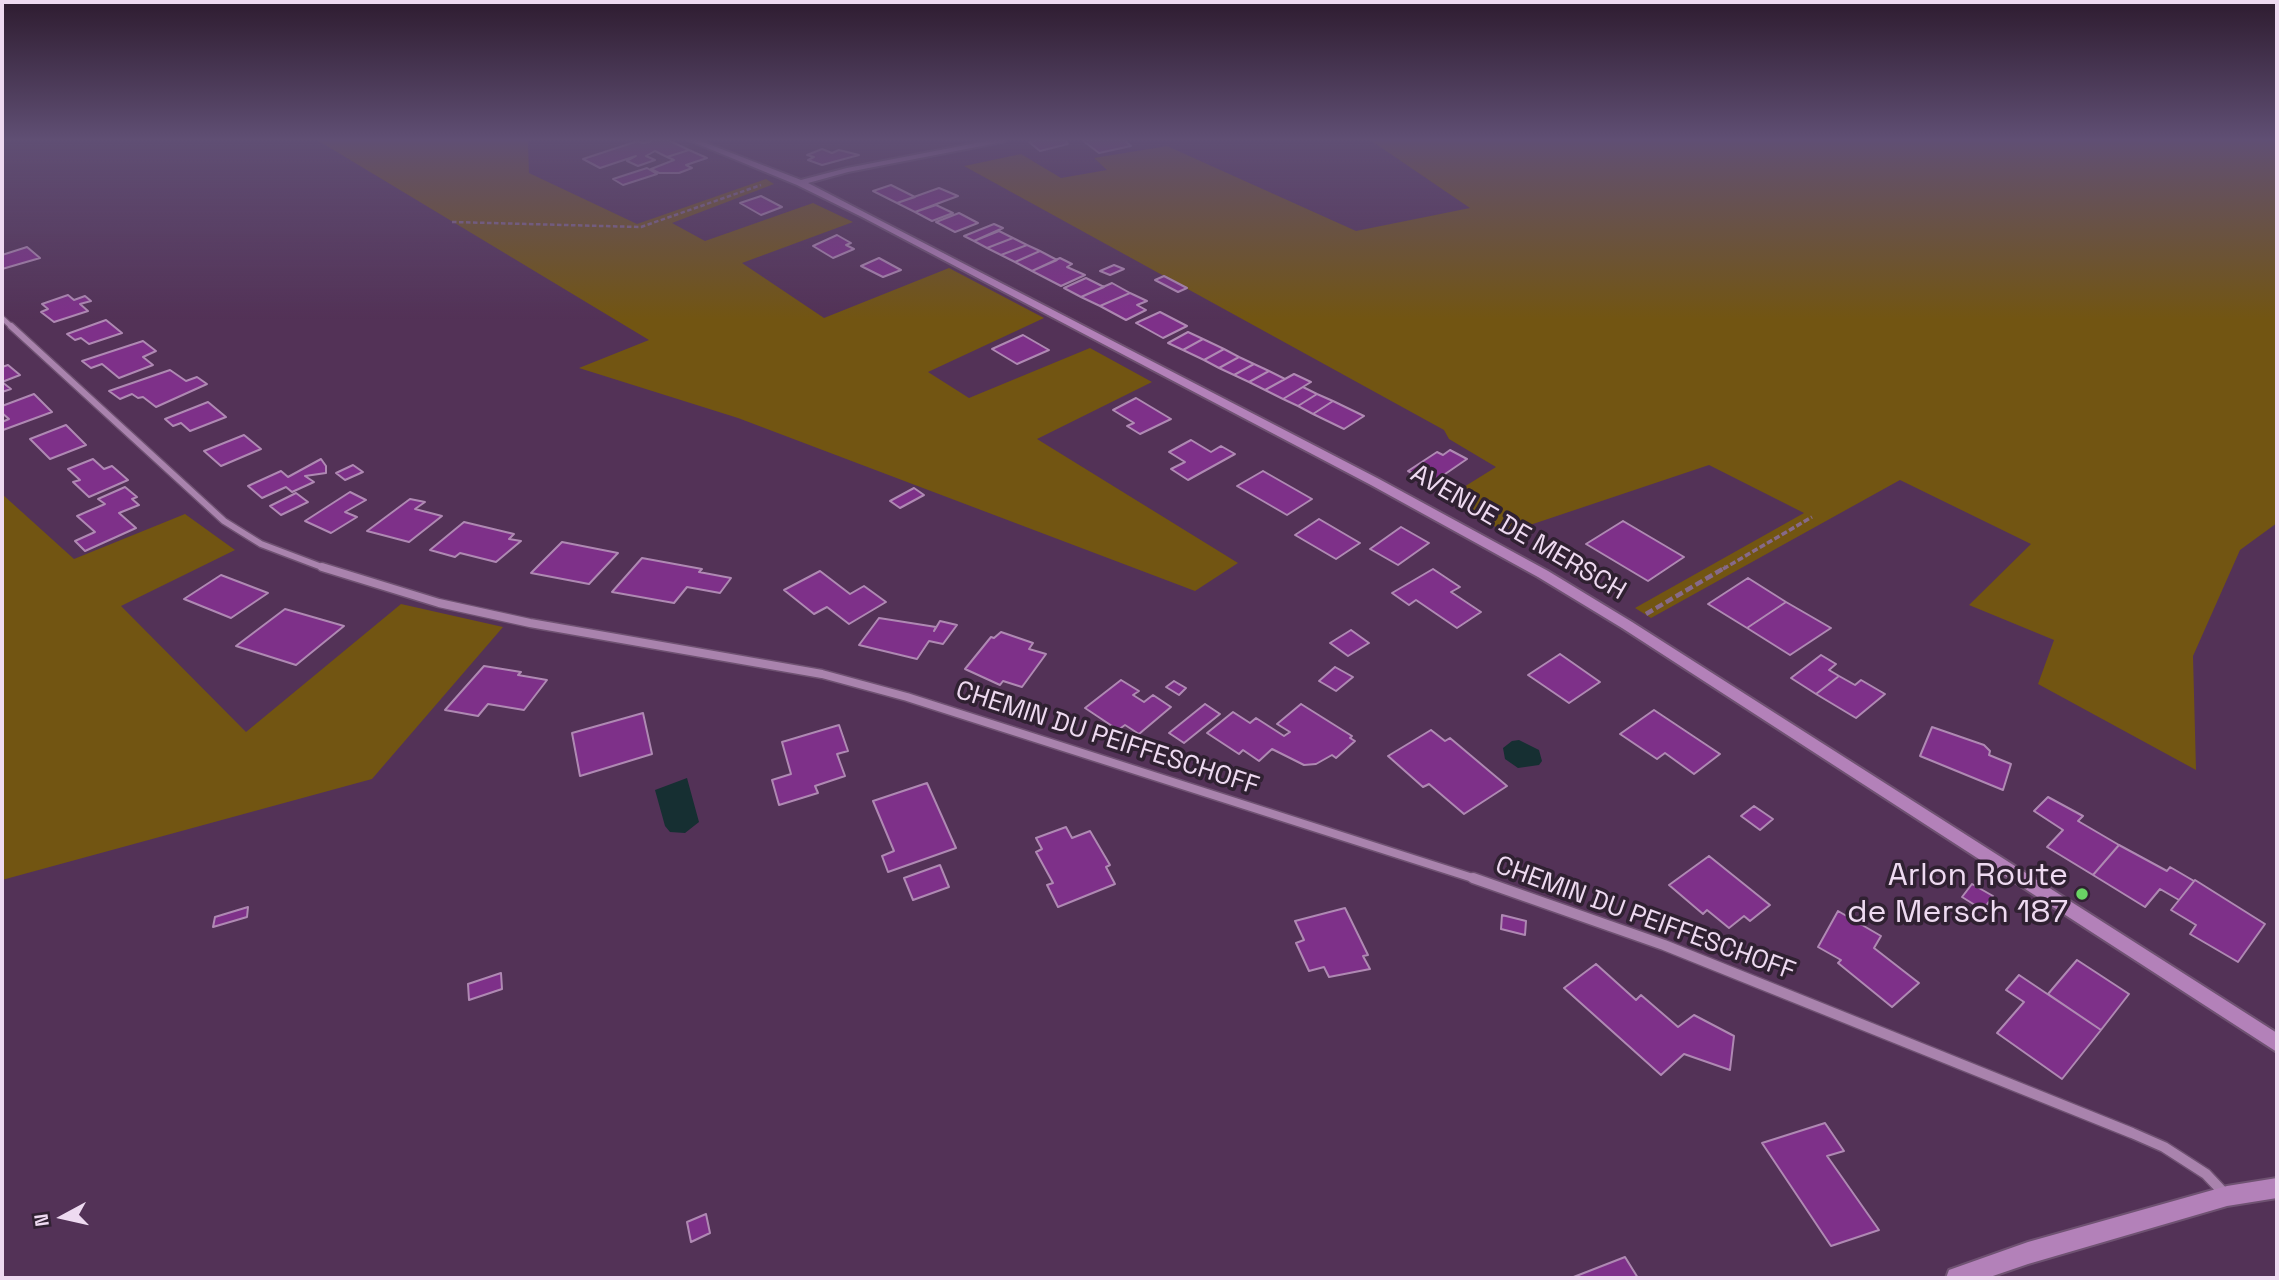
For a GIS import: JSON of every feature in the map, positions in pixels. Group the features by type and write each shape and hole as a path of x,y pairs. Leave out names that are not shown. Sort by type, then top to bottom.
{"main road":[{"name":"AVENUE DE MERSCH","path":"832,200 1375,482 1543,574 1627,625 2277,1043"},
{"path":"1957,1278 2028,1252 2227,1196 2277,1188"}],"street":[{"name":"CHEMIN DU PEIFFESCHOFF","path":"2,318 224,521 261,544 310,564 439,603 822,674 907,697 1515,892 1714,964 2132,1133 2164,1147 2195,1167 2227,1196"}],"path":[{"path":"452,222 641,227 720,200"},
{"path":"1627,625 1812,517"}],"shaded area":[{"path":"416,200 586,200 637,224 707,200 733,200 672,223 705,241 813,203 853,222 742,263 824,318 949,268 1044,318 928,372 969,398 1090,348 1152,382 1037,439 1238,563 1195,591 738,418 579,368 649,340"},
{"path":"1025,200 1286,200 1356,231 1470,208 1458,200 2277,200 2277,523 2240,550 2193,656 2196,770 2038,684 2054,640 1969,605 2031,544 1900,480 1651,618 1635,608 1804,513 1709,465 1527,526 1502,530 1443,500 1496,467 1449,439 1444,430"},
{"path":"2,494 74,559 185,514 235,550 121,606 246,732 401,604 503,627 372,779 2,880"},
{"path":"1519,740 1539,750 1542,761 1539,765 1518,768 1505,759 1503,748 1512,741"},
{"path":"687,778 699,822 685,833 670,832 665,826 655,790"}],"building":[{"path":"750,200 768,200 782,207 761,215 740,203"},
{"path":"906,200 948,200 915,212 897,203"},
{"path":"936,205 953,213 932,221 915,212"},
{"path":"959,213 978,223 955,232 936,222"},
{"path":"994,224 1003,228 974,241 964,236"},
{"path":"999,231 1013,238 987,248 974,241"},
{"path":"837,235 851,243 846,245 854,249 833,258 813,246"},
{"path":"1013,238 1027,245 1001,255 987,248"},
{"path":"1027,245 1040,251 1015,262 1001,255"},
{"path":"27,247 40,258 2,269 2,255"},
{"path":"1040,251 1057,260 1032,271 1015,262"},
{"path":"879,258 901,270 883,277 861,266"},
{"path":"1060,258 1072,264 1067,267 1085,275 1061,286 1032,271"},
{"path":"1114,265 1124,269 1110,275 1100,271"},
{"path":"1164,276 1187,288 1178,292 1155,280"},
{"path":"1086,278 1104,287 1081,297 1064,288"},
{"path":"1112,283 1130,293 1100,306 1081,297"},
{"path":"1130,293 1147,301 1137,305 1146,310 1126,320 1100,306"},
{"path":"68,295 74,300 85,296 91,301 80,304 88,311 54,322 41,312 48,309 42,304"},
{"path":"1160,312 1187,326 1163,338 1136,323"},
{"path":"106,320 122,333 89,344 81,338 75,340 67,334"},
{"path":"1188,332 1203,339 1183,350 1168,343"},
{"path":"1023,335 1049,350 1017,364 992,349"},
{"path":"1203,339 1224,349 1204,360 1183,350"},
{"path":"143,341 156,351 143,357 153,365 119,378 102,364 91,368 82,361"},
{"path":"1224,349 1239,357 1219,368 1204,360"},
{"path":"1239,357 1254,364 1234,375 1219,368"},
{"path":"1254,364 1269,371 1249,382 1234,375"},
{"path":"8,365 20,375 2,382 2,367"},
{"path":"170,370 186,381 197,377 207,384 156,407 143,397 138,398 132,394 120,399 109,391"},
{"path":"1269,371 1285,379 1265,390 1249,382"},
{"path":"1294,374 1311,382 1283,399 1265,390"},
{"path":"2,382 11,389 2,392"},
{"path":"1303,387 1317,394 1298,406 1283,399"},
{"path":"34,394 52,412 3,430 2,422 9,419 2,413 2,406"},
{"path":"1317,394 1333,401 1313,414 1298,406"},
{"path":"1136,398 1171,419 1140,434 1127,426 1134,423 1113,410"},
{"path":"1333,401 1364,416 1344,429 1313,414"},
{"path":"208,402 226,417 190,431 181,423 173,426 165,419"},
{"path":"66,425 86,445 50,459 30,439"},
{"path":"244,435 261,449 221,466 204,451"},
{"path":"1191,440 1211,452 1221,446 1235,454 1188,480 1171,469 1185,462 1169,452"},
{"path":"1450,450 1467,459 1432,483 1408,471 1437,452 1443,455"},
{"path":"93,459 104,469 112,466 128,480 89,497 73,482 80,480 68,469"},
{"path":"321,459 326,466 326,473 305,476 314,482 292,492 286,487 262,498 248,486 281,471 288,477"},
{"path":"353,465 363,472 345,480 336,473"},
{"path":"1263,471 1312,499 1287,515 1237,486"},
{"path":"125,487 137,497 132,499 139,505 119,513 136,528 85,551 75,541 95,532 77,516 105,504 98,499"},
{"path":"914,488 924,495 900,508 890,501"},
{"path":"350,492 366,500 345,512 357,517 331,533 305,521"},
{"path":"296,493 308,502 281,515 270,506"},
{"path":"410,499 425,502 415,509 442,516 409,542 367,531"},
{"path":"1319,519 1360,543 1336,559 1295,535"},
{"path":"1623,521 1684,557 1648,581 1586,544"},
{"path":"464,522 514,534 509,539 521,541 496,562 460,553 455,557 430,550"},
{"path":"1401,527 1429,543 1398,565 1370,549"},
{"path":"562,542 618,553 589,584 531,573"},
{"path":"642,558 702,569 699,572 731,578 720,593 687,587 674,603 612,592"},
{"path":"1433,569 1460,587 1451,592 1481,612 1457,628 1416,600 1409,605 1392,593"},
{"path":"820,571 850,594 864,586 886,602 849,624 827,607 814,614 784,590"},
{"path":"221,575 268,593 231,618 184,599"},
{"path":"1748,578 1786,602 1747,628 1708,604"},
{"path":"1786,602 1831,628 1790,655 1747,628"},
{"path":"285,609 344,626 296,665 236,646"},
{"path":"879,618 936,627 934,631 940,621 957,625 943,644 929,641 917,659 859,645"},
{"path":"1351,630 1369,643 1348,656 1330,643"},
{"path":"1001,632 1033,643 1029,649 1046,654 1022,687 1003,681 1000,685 965,669 991,637 994,638"},
{"path":"1560,654 1600,682 1569,703 1528,675"},
{"path":"1821,655 1836,664 1829,670 1839,676 1816,694 1791,678"},
{"path":"484,666 521,672 518,675 547,680 524,710 488,704 478,716 445,710"},
{"path":"1335,667 1353,677 1336,691 1319,681"},
{"path":"1839,676 1855,685 1861,680 1885,694 1856,718 1816,694"},
{"path":"1121,680 1139,691 1133,695 1144,702 1153,695 1171,707 1139,734 1125,725 1118,730 1085,708"},
{"path":"1174,681 1186,688 1179,695 1166,687"},
{"path":"1205,704 1220,714 1184,743 1169,733"},
{"path":"1301,704 1352,736 1350,738 1355,741 1336,758 1332,755 1316,764 1304,765 1272,749 1259,761 1243,750 1239,754 1207,733 1233,712 1250,723 1256,718 1284,736 1290,732 1277,724"},
{"path":"1654,710 1720,754 1694,774 1665,753 1657,759 1620,734"},
{"path":"643,713 652,754 580,776 572,733"},
{"path":"839,725 848,751 837,754 845,776 815,786 818,793 779,805 772,780 791,774 782,742"},
{"path":"1932,727 1984,745 1990,751 1989,755 2011,764 2003,790 1920,756"},
{"path":"1431,730 1445,741 1450,738 1507,786 1464,814 1429,784 1423,787 1388,756"},
{"path":"927,783 956,848 888,872 882,856 894,851 873,801"},
{"path":"2048,797 2083,816 2078,821 2119,845 2093,875 2047,847 2063,830 2034,811"},
{"path":"1754,806 1773,819 1760,830 1741,816"},
{"path":"1066,827 1072,838 1090,831 1110,865 1106,867 1115,884 1058,907 1047,885 1053,883 1036,852 1042,849 1036,838"},
{"path":"2119,845 2167,871 2170,867 2194,881 2179,900 2160,889 2145,907 2093,875"},
{"path":"1709,856 1770,905 1750,921 1744,916 1729,928 1707,910 1703,914 1669,885"},
{"path":"940,865 949,887 913,900 904,878"},
{"path":"2195,880 2265,924 2238,962 2190,934 2196,925 2171,910"},
{"path":"1972,884 1993,896 1983,910 1962,897"},
{"path":"248,907 247,917 213,927 215,917"},
{"path":"1345,908 1368,955 1363,956 1370,969 1329,977 1324,967 1309,971 1296,943 1304,940 1295,921"},
{"path":"1838,911 1881,936 1874,948 1919,983 1892,1007 1838,963 1841,960 1818,947"},
{"path":"1502,915 1526,921 1525,935 1501,929"},
{"path":"2077,960 2129,994 2101,1030 2048,994"},
{"path":"1596,964 1636,1000 1641,995 1678,1027 1694,1015 1734,1036 1730,1070 1684,1054 1661,1075 1564,988"},
{"path":"501,973 502,989 469,1000 468,984"},
{"path":"2019,975 2101,1030 2062,1079 1997,1033 2024,1002 2006,990"},
{"path":"1825,1123 1844,1151 1827,1156 1879,1230 1831,1246 1762,1143"},
{"path":"706,1214 710,1233 691,1242 687,1222"},
{"path":"1625,1257 1638,1278 1571,1278"}],"place":[{"name":"Arlon Route de Mersch 187","path":"2082,894"}]}
